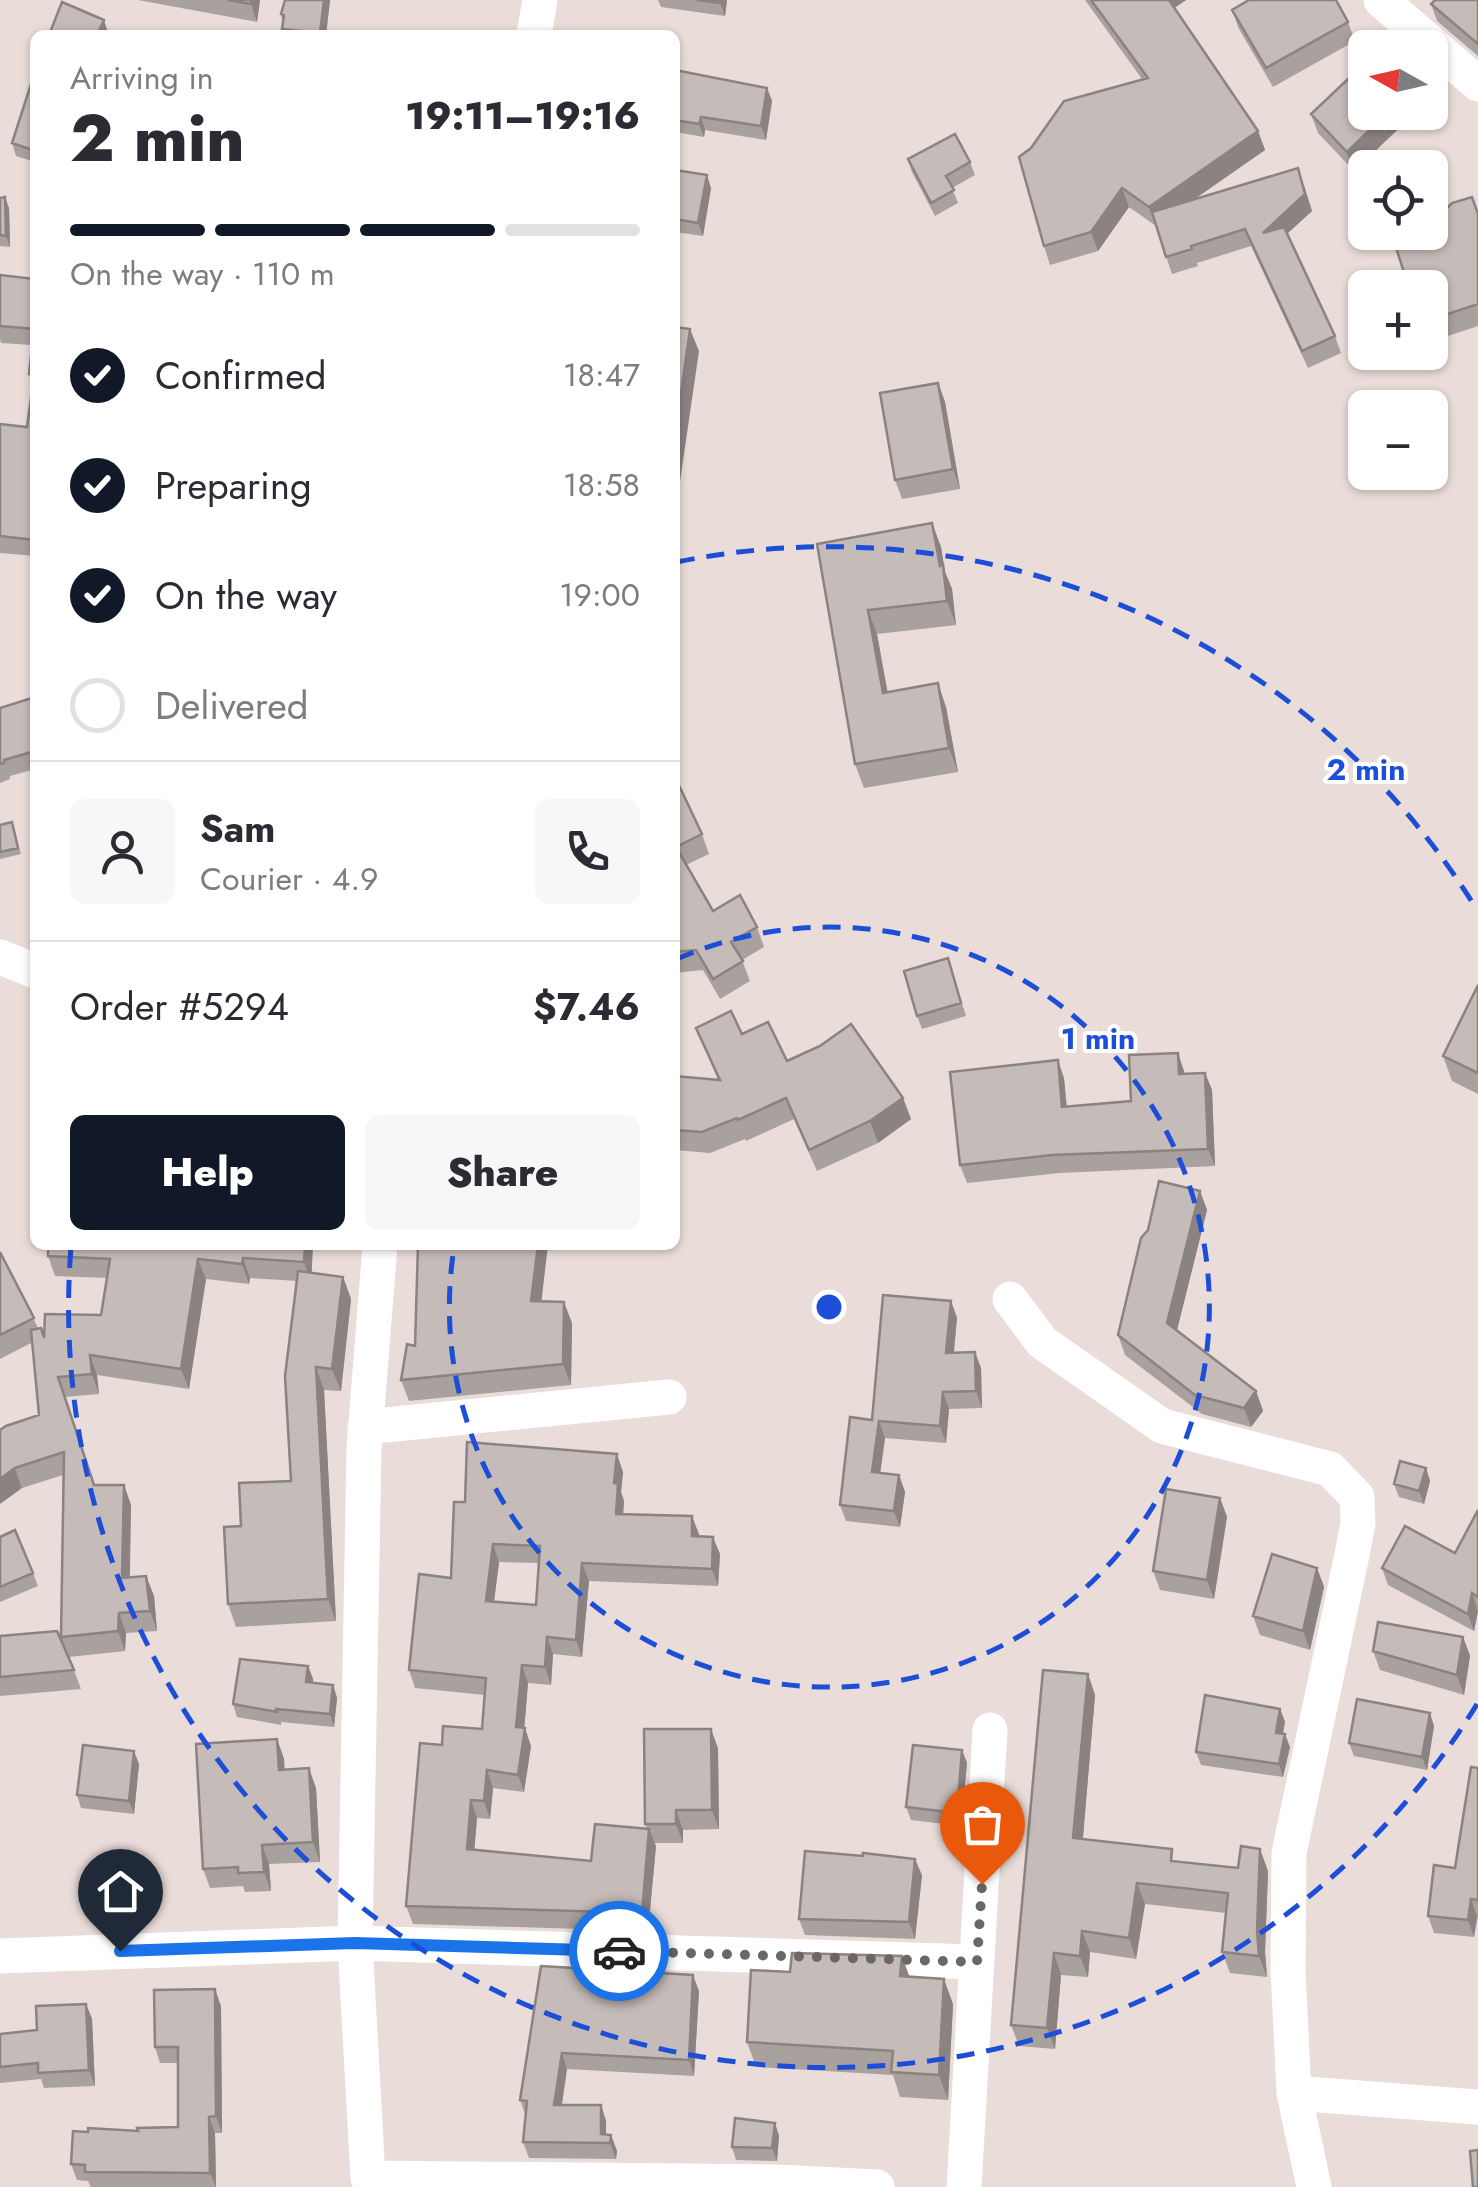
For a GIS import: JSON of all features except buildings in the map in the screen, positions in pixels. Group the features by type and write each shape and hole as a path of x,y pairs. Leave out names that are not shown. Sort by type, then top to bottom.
{"street":[{"path":"535,30 540,0"},
{"path":"1381,0 1478,84"},
{"path":"0,957 30,969"},
{"path":"380,1250 365,1428 355,1943 368,2178 777,2182 877,2187"},
{"path":"1010,1299 1042,1342 1162,1426 1330,1469 1357,1497 1358,1523 1352,1555 1289,1854 1288,1970 1294,2093 1314,2187"},
{"path":"365,1428 669,1397"},
{"path":"964,2187 990,1730"},
{"path":"0,1956 355,1943 977,1962"},
{"path":"1294,2093 1478,2107"}],"way so far":[{"path":"619,1951 977,1962 982,1884"}],"route":[{"path":"120,1951 355,1943 619,1951"}]}
